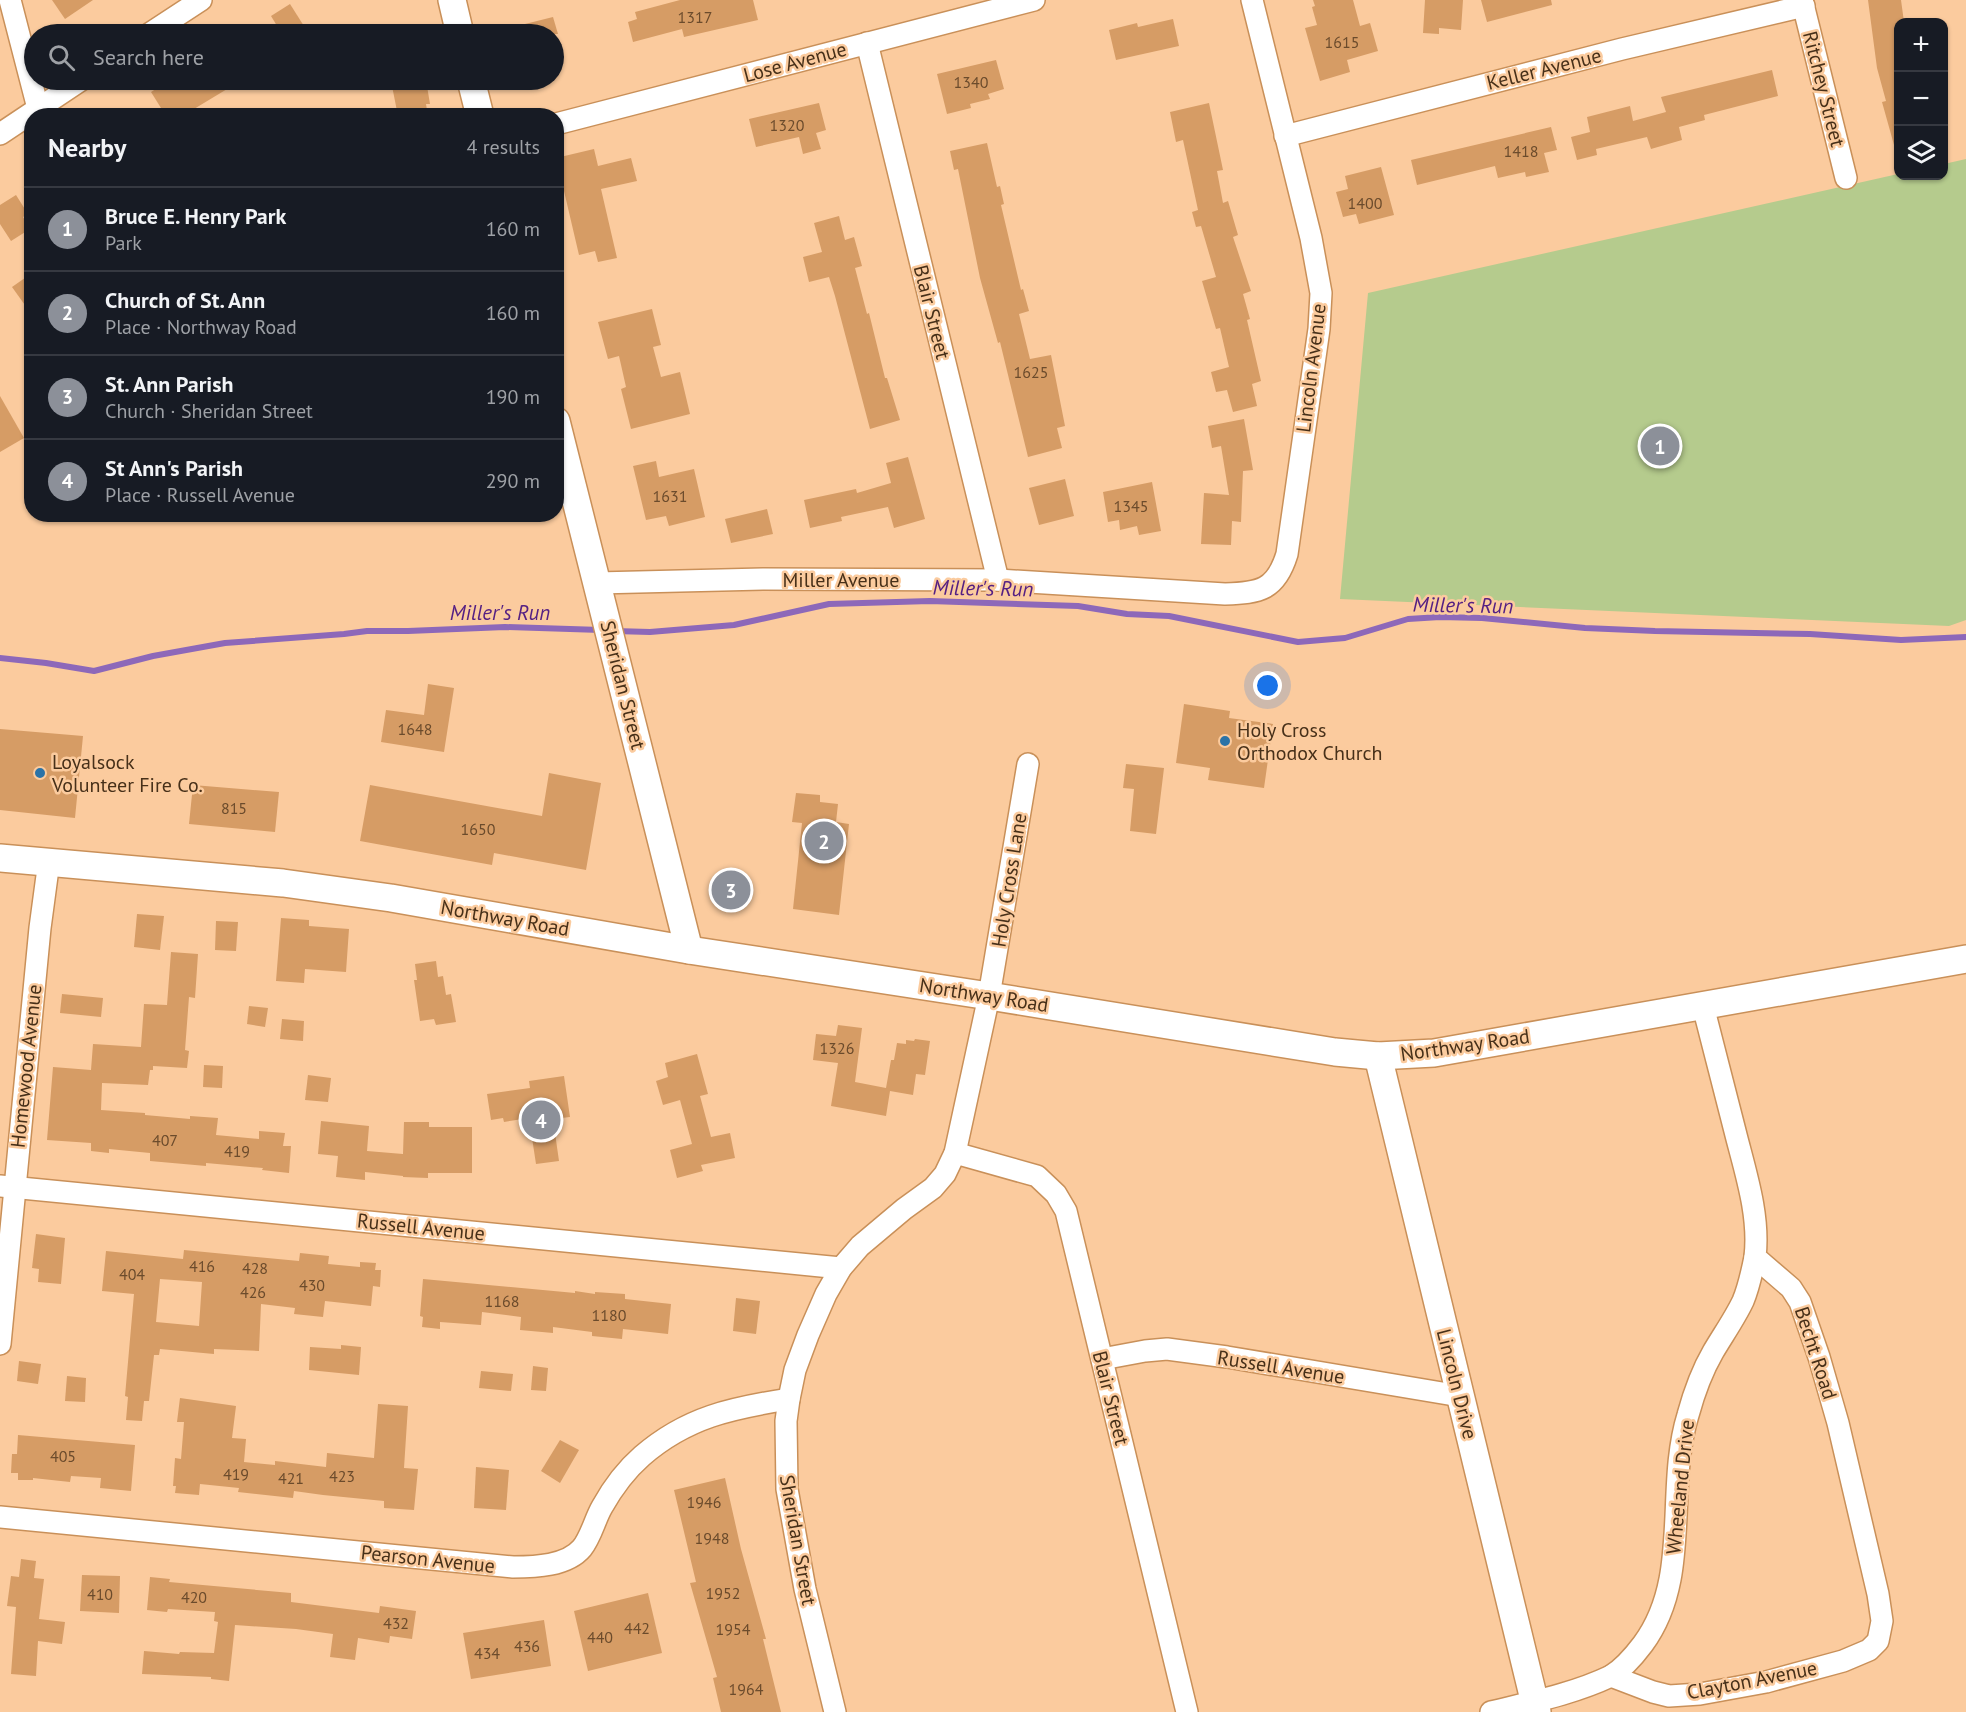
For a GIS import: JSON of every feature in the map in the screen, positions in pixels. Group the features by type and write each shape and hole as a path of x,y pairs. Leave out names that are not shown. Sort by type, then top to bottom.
{"street":[{"path":"10,0 24,54"},
{"path":"164,24 201,0"},
{"path":"452,0 458,24"},
{"name":"Lose Avenue","path":"564,122 1034,0"},
{"name":"Lincoln Avenue","path":"1251,0 1311,238 1321,293 1287,554 1282,570 1275,580 1263,589"},
{"name":"Keller Avenue","path":"1285,136 1803,3"},
{"name":"Ritchey Street","path":"1803,3 1846,178"},
{"name":"Blair Street","path":"867,43 998,580"},
{"path":"33,90 38,108"},
{"path":"44,108 68,90"},
{"path":"474,90 478,108"},
{"path":"0,134 24,120"},
{"name":"Sheridan Street","path":"564,453 689,950"},
{"name":"Miller Avenue","path":"597,583 763,579 998,580 1225,594 1250,593 1263,589"},
{"name":"Holy Cross Lane","path":"989,996 1028,764"},
{"name":"Northway Road","path":"0,858 283,883 391,897 689,950 1335,1052 1378,1056 1434,1053 1966,959"},
{"name":"Homewood Avenue","path":"0,1344 7,1187 49,861"},
{"name":"Sheridan Street","path":"836,1712 805,1589 787,1488 786,1421 795,1370 826,1294 841,1268 860,1246 933,1188 945,1173 955,1153 989,996"},
{"path":"1703,1006 1743,1162 1756,1224 1755,1257"},
{"name":"Lincoln Drive","path":"1378,1056 1536,1706"},
{"name":"Blair Street","path":"955,1153 1037,1176 1056,1194 1066,1211 1187,1712"},
{"name":"Russell Avenue","path":"7,1187 841,1268"},
{"name":"Becht Road","path":"1755,1257 1791,1288 1800,1302 1819,1357 1838,1423 1878,1594 1881,1630 1875,1646"},
{"name":"Wheeland Drive","path":"1611,1676 1634,1656 1660,1616 1668,1590 1674,1546 1681,1450 1687,1415 1712,1355 1743,1300 1755,1257"},
{"name":"Russell Avenue","path":"1102,1359 1167,1349 1460,1396"},
{"name":"Pearson Avenue","path":"0,1517 513,1568 539,1567 555,1564 583,1547 602,1506 618,1483 640,1458 662,1440 684,1427 736,1407 789,1399"},
{"name":"Clayton Avenue","path":"1611,1676 1669,1696 1700,1694 1766,1682 1844,1661 1875,1646"},
{"path":"1491,1712 1536,1706 1611,1676"}],"green space":[{"path":"1966,159 1966,620 1949,626 1340,599 1368,293 1894,175 1894,180 1948,180 1948,163"}],"building":[{"path":"52,0 93,0 65,19"},
{"path":"680,0 753,0 758,20 684,37 682,29 633,42 628,22 637,19 635,12"},
{"path":"1313,0 1353,0 1360,26 1370,23 1378,51 1347,60 1350,72 1320,81 1305,28 1317,25 1312,7 1315,6"},
{"path":"1425,0 1463,0 1461,30 1439,28 1439,34 1423,33"},
{"path":"1481,0 1551,0 1552,5 1487,22"},
{"path":"1868,0 1901,0 1903,18 1894,18 1894,145 1882,102 1886,101 1877,68"},
{"path":"290,4 303,24 276,24 271,16"},
{"path":"553,17 555,24 525,24"},
{"path":"1173,19 1179,46 1116,60 1109,30 1137,23 1138,27"},
{"path":"996,60 1004,89 988,94 990,99 970,104 971,108 947,114 937,74"},
{"path":"1772,70 1778,96 1704,115 1705,120 1679,127 1682,140 1651,149 1647,137 1596,149 1597,155 1577,160 1571,137 1590,132 1587,117 1630,106 1633,121 1666,112 1661,97"},
{"path":"154,90 225,90 196,108 161,108 151,92"},
{"path":"393,90 428,90 430,104 426,104 427,108 396,108"},
{"path":"819,103 826,130 816,133 821,149 803,154 799,137 756,147 749,119"},
{"path":"1209,103 1223,170 1217,171 1223,203 1228,201 1238,235 1233,237 1251,291 1243,294 1261,381 1252,384 1257,406 1233,412 1227,390 1216,392 1211,372 1229,367 1220,328 1216,329 1202,281 1216,277 1201,226 1196,227 1192,212 1198,210 1183,140 1176,142 1170,112"},
{"path":"1551,127 1557,150 1544,153 1549,172 1526,177 1525,172 1498,178 1495,166 1417,185 1411,160"},
{"path":"987,143 997,187 1000,186 1004,204 1001,205 1021,290 1023,289 1029,311 1019,314 1030,359 1051,355 1065,426 1057,428 1062,448 1028,457 1000,342 998,343 980,278 958,169 954,170 950,151"},
{"path":"594,149 598,166 631,158 637,181 601,189 617,258 598,262 595,251 579,255 564,191 564,156"},
{"path":"1381,167 1394,215 1359,224 1356,214 1343,217 1336,192 1348,189 1345,176"},
{"path":"16,195 24,208 24,233 11,241 0,224 0,205"},
{"path":"839,216 845,240 854,237 862,266 855,268 885,378 887,378 900,420 870,429 829,277 809,282 803,257 822,252 814,223"},
{"path":"24,279 24,304 12,287"},
{"path":"652,309 661,345 653,347 661,377 680,372 690,414 631,429 621,389 626,387 619,356 608,359 598,322"},
{"path":"0,396 24,438 0,452"},
{"path":"1244,419 1253,470 1243,471 1241,522 1232,521 1231,545 1201,544 1204,493 1229,495 1221,446 1212,448 1208,426"},
{"path":"908,457 925,519 894,528 888,507 841,517 842,521 810,528 804,500 856,489 857,493 891,483 886,463"},
{"path":"656,461 659,477 694,469 705,517 669,526 666,516 646,520 633,466"},
{"path":"1065,479 1074,516 1039,525 1029,488"},
{"path":"1152,482 1161,531 1139,535 1137,526 1120,530 1119,520 1108,522 1103,492"},
{"path":"767,509 773,534 731,543 725,519"},
{"path":"428,684 454,688 444,752 381,742 386,710 424,715"},
{"name":"Holy Cross Orthodox Church","path":"1184,704 1230,711 1229,718 1273,724 1264,788 1208,780 1210,768 1176,763"},
{"name":"Loyalsock Volunteer Fire Co.","path":"0,729 83,736 75,818 0,810"},
{"path":"1126,764 1164,768 1156,834 1130,831 1134,789 1123,788"},
{"path":"549,773 601,783 586,870 494,853 492,865 360,841 370,785 542,816"},
{"path":"193,785 279,792 275,832 189,824"},
{"path":"796,793 820,795 820,802 838,804 836,822 849,824 839,915 793,909 802,823 792,822"},
{"path":"137,914 164,916 160,950 134,947"},
{"path":"281,918 309,920 309,926 349,929 346,972 305,969 304,983 276,981"},
{"path":"216,921 238,922 236,951 215,950"},
{"path":"171,952 198,954 195,998 189,997 185,1050 189,1051 187,1068 153,1066 153,1070 150,1070 148,1085 102,1083 101,1110 190,1119 190,1116 218,1118 216,1135 259,1139 259,1131 285,1133 283,1146 291,1146 289,1173 262,1170 263,1168 206,1163 206,1166 150,1161 150,1153 109,1149 109,1153 91,1151 91,1143 47,1140 53,1067 91,1070 93,1044 141,1047 144,1004 167,1005"},
{"path":"436,961 438,977 443,976 446,995 451,994 456,1022 436,1025 434,1019 420,1021 414,980 417,980 415,964"},
{"path":"62,994 103,998 101,1017 60,1013"},
{"path":"249,1006 268,1008 265,1027 247,1024"},
{"path":"282,1019 304,1021 303,1041 280,1039"},
{"path":"838,1025 862,1028 855,1082 886,1088 897,1043 906,1044 906,1040 914,1041 915,1039 930,1041 925,1075 916,1074 913,1095 890,1091 886,1116 831,1106 838,1063 813,1060 816,1034 836,1036"},
{"path":"697,1054 708,1094 700,1096 711,1137 730,1133 735,1158 701,1165 703,1171 677,1178 670,1150 692,1144 680,1100 663,1105 656,1081 668,1077 665,1063"},
{"path":"204,1065 223,1066 222,1088 203,1087"},
{"path":"308,1075 331,1078 328,1102 305,1100"},
{"path":"564,1076 570,1117 553,1119 559,1161 536,1164 529,1118 504,1122 503,1118 491,1120 487,1094 530,1088 529,1081"},
{"path":"321,1121 369,1126 367,1151 403,1154 404,1122 429,1122 429,1127 472,1127 472,1173 428,1173 428,1178 365,1172 365,1180 336,1177 338,1156 318,1154"},
{"path":"36,1234 65,1238 61,1284 38,1282 39,1269 32,1268"},
{"path":"184,1250 299,1261 300,1253 329,1256 328,1264 360,1267 360,1262 376,1263 375,1270 381,1270 380,1287 373,1286 371,1306 325,1301 323,1317 294,1314 295,1308 261,1304 259,1351 214,1349 214,1354 160,1349 159,1355 154,1355 149,1401 144,1401 142,1421 126,1420 128,1397 125,1396 134,1294 102,1291 106,1251 183,1259","holes":["160,1279 202,1282 199,1326 156,1322"]},
{"path":"423,1279 575,1293 575,1291 625,1294 625,1299 671,1304 668,1334 623,1329 622,1339 592,1336 592,1332 553,1327 553,1333 520,1330 521,1317 482,1312 481,1325 440,1322 440,1329 422,1327 423,1317 420,1316"},
{"path":"736,1298 760,1301 756,1334 733,1331"},
{"path":"341,1345 361,1347 359,1375 309,1370 310,1347 341,1349"},
{"path":"19,1361 41,1364 38,1384 17,1381"},
{"path":"533,1366 548,1368 546,1391 531,1390"},
{"path":"481,1371 513,1374 511,1391 479,1388"},
{"path":"67,1376 86,1378 85,1402 65,1401"},
{"path":"180,1398 236,1406 232,1438 246,1439 244,1462 275,1465 275,1461 326,1467 327,1453 374,1458 378,1404 408,1406 404,1468 418,1469 414,1510 384,1508 384,1501 294,1491 293,1498 238,1492 239,1488 200,1484 199,1495 175,1493 176,1486 173,1486 175,1458 181,1459 184,1422 177,1422"},
{"path":"18,1435 135,1445 131,1491 100,1488 101,1478 71,1476 70,1482 33,1478 33,1480 18,1480 18,1473 11,1473 12,1454 17,1454"},
{"path":"560,1440 579,1450 560,1483 541,1471"},
{"path":"476,1467 509,1470 506,1510 474,1508"},
{"path":"725,1478 741,1549 766,1639 763,1639 781,1712 721,1712 713,1678 717,1677 690,1583 696,1582 674,1490"},
{"path":"21,1559 36,1561 34,1578 44,1579 39,1619 65,1622 62,1644 38,1641 36,1676 11,1674 16,1607 7,1606 11,1576 19,1577"},
{"path":"82,1575 120,1576 119,1613 80,1611"},
{"path":"150,1577 170,1579 169,1582 291,1593 291,1602 379,1613 380,1606 416,1611 412,1639 390,1636 389,1643 358,1638 355,1660 330,1657 333,1634 235,1625 229,1681 211,1679 211,1677 142,1674 144,1651 179,1654 180,1652 214,1653 218,1622 214,1621 215,1612 147,1610"},
{"path":"648,1593 662,1653 588,1671 574,1611"},
{"path":"544,1620 551,1666 471,1679 463,1633"}],"waterway":[{"name":"Miller's Run","path":"614,631 650,632 734,625 829,604 930,601 1078,606 1127,614 1169,616 1298,642 1345,638 1408,619 1440,617 1655,631 1810,634 1901,640 1966,637"},
{"name":"Miller's Run","path":"0,658 94,671 153,656 225,643 367,631 505,627 601,630"}],"place":[{"name":"Bruce E. Henry Park","path":"1660,446"},
{"name":"Holy Cross Orthodox Church","path":"1225,741"},
{"name":"Loyalsock Volunteer Fire Co.","path":"40,773"},
{"name":"Church of St. Ann","path":"824,841"},
{"name":"St. Ann Parish","path":"731,890"},
{"name":"St Ann's Parish","path":"541,1120"}]}
